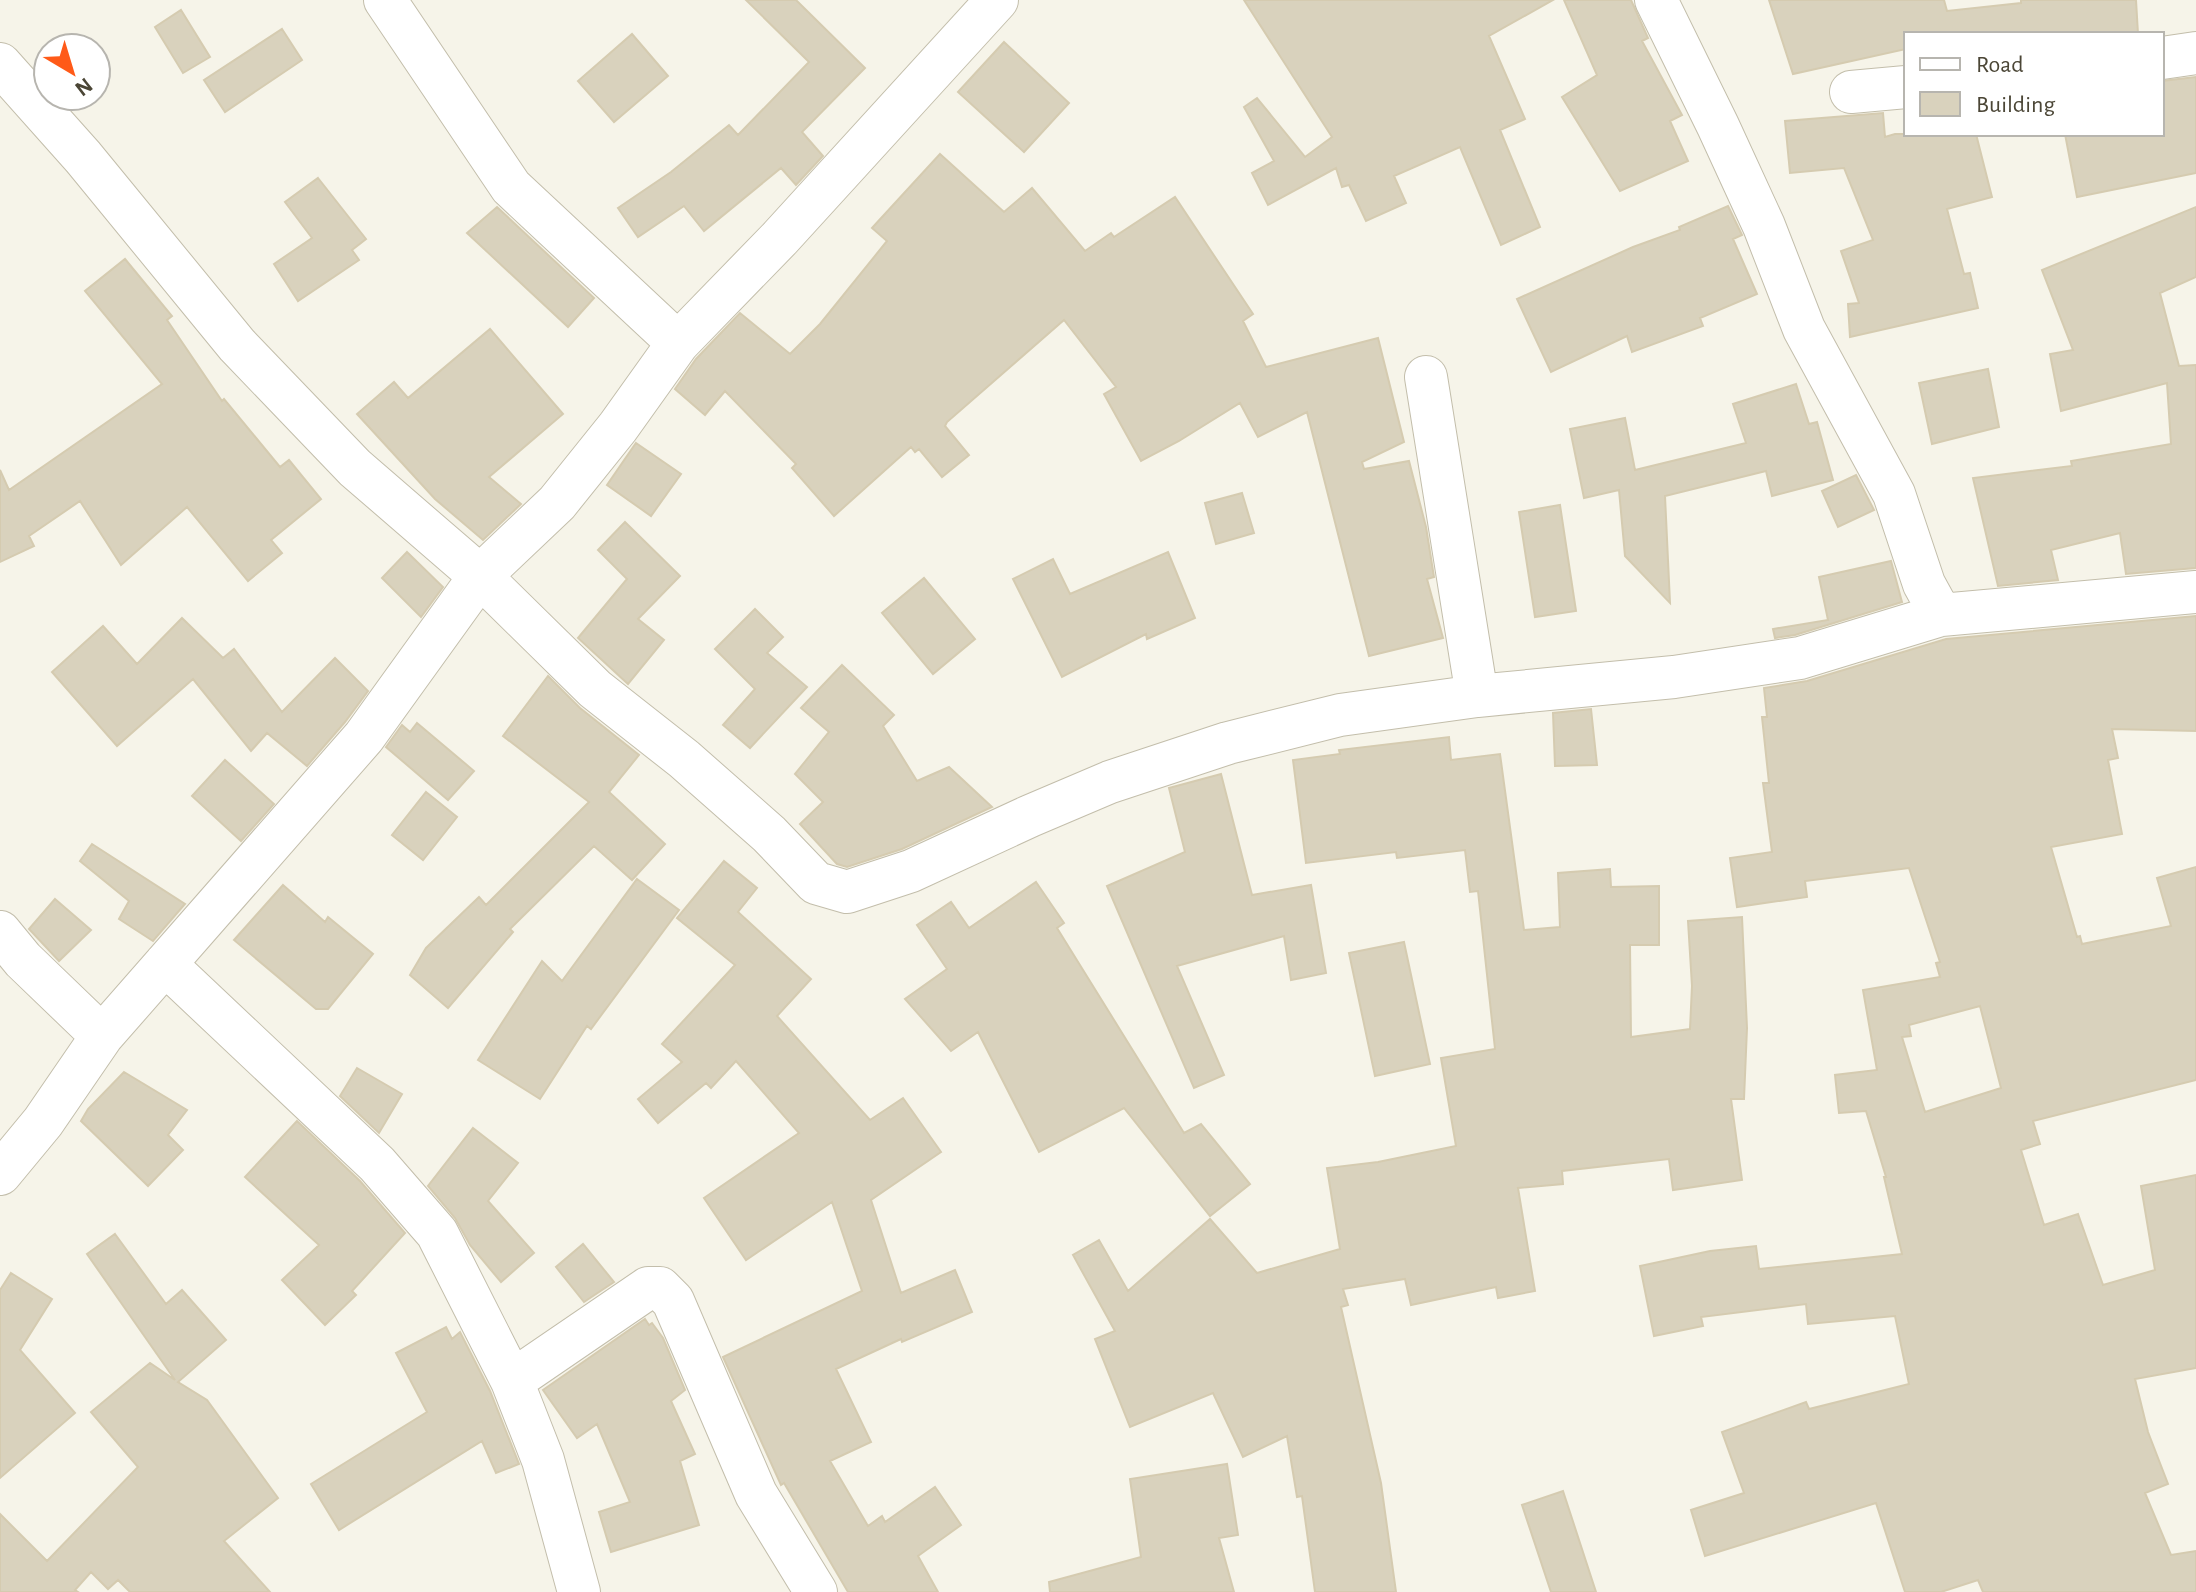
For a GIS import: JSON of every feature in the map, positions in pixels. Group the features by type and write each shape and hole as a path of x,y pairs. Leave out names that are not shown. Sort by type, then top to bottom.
{"street":[{"path":"385,0 511,187 678,343"},
{"path":"0,1174 43,1122 102,1036 364,737 480,576 557,503 618,427 678,343 780,238 997,0"},
{"path":"1656,0 1757,212 1804,329 1894,494 1924,584 1941,615"},
{"path":"2164,58 2196,53"},
{"path":"0,64 83,157 237,345 355,468 480,576 595,689 684,759 769,834 816,883 847,892 911,871 1110,782 1228,743 1340,715 1477,696 1674,677 1800,658 1941,615 2196,592"},
{"path":"1851,92 1904,87"},
{"path":"1426,377 1477,696"},
{"path":"0,932 23,960 102,1036"},
{"path":"165,964 377,1164 437,1233 512,1381 543,1460 579,1592"},
{"path":"512,1381 648,1288 660,1288 673,1301 756,1494 816,1592"}],"building":[{"path":"746,0 796,0 865,68 802,132 823,156 796,185 781,168 704,231 684,206 638,237 618,208 671,172 729,125 738,135 809,62"},
{"path":"1244,0 1553,0 1489,36 1525,119 1500,130 1540,227 1501,245 1460,147 1394,176 1406,203 1366,221 1349,185 1342,187 1336,168 1268,205 1252,173 1274,161 1244,107 1257,98 1305,157 1332,137"},
{"path":"1564,0 1631,0 1648,38 1642,41 1682,115 1670,121 1688,161 1620,191 1562,97 1597,75"},
{"path":"1769,0 1944,0 1947,11 2021,3 2021,0 2136,0 2138,32 1904,32 1904,49 1793,74"},
{"path":"181,10 210,57 183,73 155,27"},
{"path":"282,29 302,60 225,112 204,80"},
{"path":"632,34 668,76 614,122 578,81"},
{"path":"1004,42 1069,103 1024,152 958,92"},
{"path":"2196,77 2196,173 2077,197 2065,136 2164,136 2164,81"},
{"path":"1883,113 1885,137 1895,134 1977,136 1992,197 1947,209 1964,274 1970,273 1978,308 1850,337 1848,304 1859,303 1841,251 1873,240 1844,168 1790,173 1785,121"},
{"path":"940,154 1004,212 1032,188 1085,251 1111,233 1114,237 1175,197 1253,314 1243,321 1266,367 1378,338 1404,442 1362,462 1364,469 1409,461 1426,527 1434,577 1427,579 1443,638 1369,656 1307,412 1258,437 1240,403 1141,461 1104,394 1116,387 1064,320 947,422 945,426 969,455 942,477 919,449 915,452 911,447 834,516 792,468 796,464 725,391 705,415 675,389 696,359 740,313 790,354 820,324 887,241 872,228"},
{"path":"318,178 366,239 352,250 359,260 298,301 274,264 312,238 285,202"},
{"path":"1728,206 1742,235 1733,239 1757,294 1700,318 1703,326 1632,352 1627,336 1551,372 1517,299 1633,247 1680,230 1679,227"},
{"path":"497,207 594,298 568,327 467,233"},
{"path":"2196,207 2196,277 2160,293 2179,366 2196,365 2196,568 2126,574 2120,533 2051,550 2058,580 1998,586 1973,478 2072,466 2071,461 2171,444 2167,383 2061,411 2050,354 2073,350 2042,270"},
{"path":"125,259 172,316 167,320 222,401 224,399 280,467 289,460 321,499 271,540 282,553 248,581 187,507 121,565 80,501 29,536 34,546 0,562 0,470 9,490 162,384 85,291"},
{"path":"490,329 563,414 489,477 521,504 483,540 435,499 357,414 394,382 408,398"},
{"path":"1988,369 1999,427 1932,444 1919,383"},
{"path":"1796,384 1809,424 1817,422 1833,480 1772,496 1766,471 1665,496 1670,603 1625,556 1619,490 1584,498 1570,429 1625,418 1635,470 1746,443 1733,404"},
{"path":"636,443 681,474 651,516 607,485"},
{"path":"1856,475 1874,510 1838,527 1822,491"},
{"path":"1242,493 1254,533 1216,544 1205,503"},
{"path":"1560,505 1576,611 1535,617 1519,512"},
{"path":"625,522 680,576 638,619 664,640 628,684 578,638 627,579 598,550"},
{"path":"407,552 443,587 421,617 382,578"},
{"path":"1168,552 1195,618 1147,639 1146,634 1062,677 1013,579 1053,559 1070,594"},
{"path":"1891,561 1902,602 1795,635 1775,638 1773,629 1828,620 1819,577"},
{"path":"924,578 975,639 933,674 882,613"},
{"path":"755,609 783,637 767,653 807,687 750,748 723,725 755,689 715,649"},
{"path":"2196,616 2196,731 2112,729 2118,758 2108,760 2122,834 2051,847 2077,937 2080,936 2082,944 2171,926 2157,878 2196,867 2196,1080 2033,1121 2040,1144 2021,1150 2044,1225 2078,1214 2103,1285 2155,1270 2141,1186 2196,1175 2196,1368 2135,1379 2148,1432 2168,1484 2145,1493 2171,1555 2196,1551 2196,1592 1983,1592 1978,1580 1941,1592 1905,1592 1876,1503 1705,1556 1691,1510 1744,1493 1722,1432 1806,1402 1809,1409 1909,1384 1895,1316 1808,1324 1806,1304 1701,1317 1703,1326 1654,1336 1640,1266 1710,1251 1756,1246 1759,1269 1902,1254 1886,1177 1866,1111 1839,1113 1835,1075 1877,1070 1863,990 1940,977 1936,963 1940,962 1909,868 1805,881 1807,897 1737,907 1730,858 1772,852 1763,783 1769,783 1762,717 1767,717 1764,688 1807,681 1946,639","holes":["1980,1006 2001,1088 1925,1112 1902,1037 1911,1036 1909,1025"]},
{"path":"182,618 223,658 234,649 282,712 335,658 368,691 307,766 267,733 251,751 193,679 117,746 52,672 103,626 137,664"},
{"path":"842,665 894,715 883,726 917,781 949,767 992,807 902,849 847,867 837,864 800,824 823,802 795,774 829,732 801,708"},
{"path":"548,676 580,708 639,755 609,792 665,844 632,880 594,846 510,929 513,932 448,1008 410,975 426,948 479,897 486,905 589,802 503,736"},
{"path":"1591,709 1597,765 1555,766 1553,713"},
{"path":"417,723 474,771 448,800 386,747 402,725 410,732"},
{"path":"1449,737 1451,760 1500,754 1524,930 1560,927 1558,873 1610,869 1611,887 1659,886 1659,945 1630,945 1631,1037 1690,1029 1692,986 1688,921 1742,917 1747,1028 1744,1099 1731,1099 1742,1180 1673,1190 1669,1159 1562,1171 1563,1184 1518,1188 1535,1291 1498,1298 1496,1287 1411,1305 1405,1279 1343,1289 1348,1305 1341,1307 1381,1483 1396,1592 1315,1592 1302,1496 1297,1497 1287,1436 1243,1457 1213,1393 1130,1427 1095,1339 1115,1331 1073,1255 1099,1240 1128,1291 1210,1219 1257,1273 1340,1249 1327,1168 1378,1162 1456,1146 1441,1058 1495,1049 1478,891 1470,892 1465,850 1397,858 1396,852 1306,863 1293,760 1340,754 1339,750"},
{"path":"225,760 274,804 241,841 192,796"},
{"path":"1221,774 1252,895 1311,885 1326,973 1291,980 1284,936 1177,966 1224,1075 1194,1088 1107,886 1185,852 1169,788"},
{"path":"426,792 457,817 423,860 392,835"},
{"path":"92,844 185,904 153,941 119,919 129,901 80,861"},
{"path":"724,861 757,888 738,912 811,979 777,1016 870,1120 903,1098 941,1152 871,1200 901,1293 955,1270 972,1312 902,1342 901,1339 836,1369 871,1442 830,1461 868,1526 882,1516 885,1522 935,1487 961,1525 918,1556 938,1592 848,1592 784,1483 781,1485 723,1357 862,1291 832,1202 746,1260 704,1198 799,1133 736,1061 711,1088 706,1083 658,1123 638,1099 682,1062 662,1044 735,965 677,918"},
{"path":"637,879 679,910 591,1029 587,1026 540,1099 478,1060 542,961 562,981"},
{"path":"1036,882 1064,923 1057,928 1184,1133 1201,1124 1250,1184 1210,1216 1124,1108 1039,1152 978,1032 951,1051 905,999 947,969 917,925 951,902 969,928"},
{"path":"283,885 325,922 328,917 373,954 328,1009 316,1009 234,940"},
{"path":"55,899 91,930 59,961 29,929"},
{"path":"1404,942 1430,1064 1375,1076 1349,953"},
{"path":"357,1068 402,1094 379,1133 340,1096"},
{"path":"124,1072 187,1110 168,1135 183,1150 148,1186 81,1121 88,1109"},
{"path":"297,1121 360,1181 405,1233 352,1291 356,1295 325,1325 282,1280 319,1245 245,1177"},
{"path":"473,1128 518,1163 488,1201 534,1253 501,1282 428,1186"},
{"path":"115,1234 166,1304 182,1290 226,1340 178,1382 207,1400 278,1498 224,1541 270,1592 130,1592 118,1580 108,1589 91,1572 75,1590 78,1592 0,1592 0,1514 47,1561 138,1467 91,1412 150,1363 175,1380 87,1254"},
{"path":"583,1244 614,1282 584,1302 556,1267"},
{"path":"11,1273 52,1299 20,1350 75,1413 0,1478 0,1290"},
{"path":"645,1319 663,1338 685,1390 671,1401 695,1454 680,1461 699,1525 611,1552 599,1512 630,1502 597,1424 577,1438 543,1390"},
{"path":"446,1327 452,1339 460,1332 490,1391 519,1464 496,1473 482,1441 339,1530 311,1484 427,1412 396,1353"},
{"path":"1227,1464 1238,1535 1219,1538 1234,1592 1050,1592 1049,1582 1141,1557 1130,1479"},
{"path":"1563,1491 1596,1592 1551,1592 1522,1505"}]}
